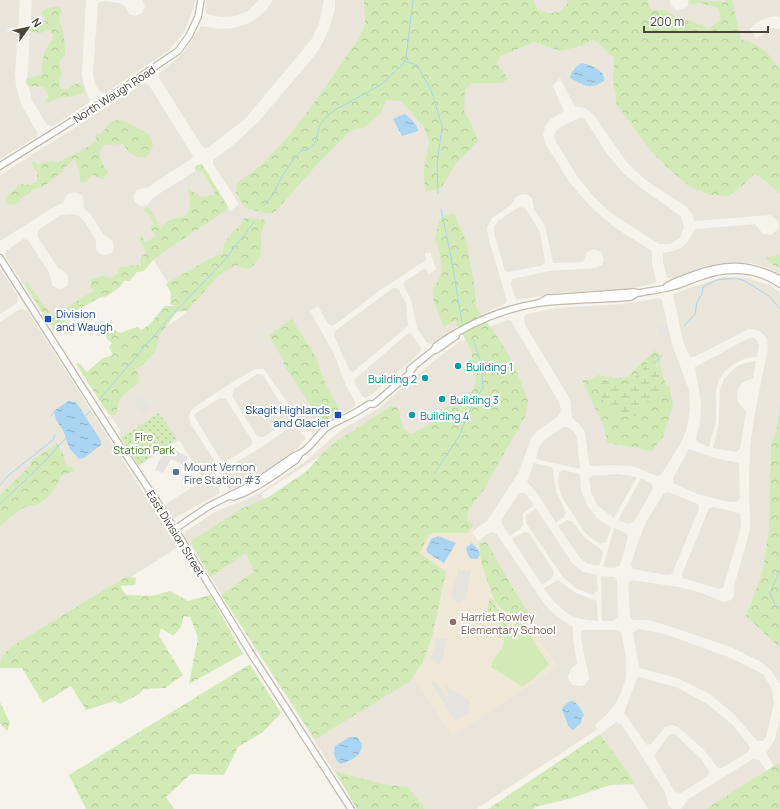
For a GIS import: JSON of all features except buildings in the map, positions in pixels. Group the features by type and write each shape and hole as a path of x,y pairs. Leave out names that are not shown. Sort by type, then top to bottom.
{"street":[{"name":"North Waugh Road","path":"0,166 101,103 178,51 189,36 198,18 201,0"},
{"name":"East Division Street","path":"0,258 101,417 175,528 351,809"},
{"path":"663,288 676,281 703,271 730,266 757,269 780,278"},
{"path":"175,528 209,506 230,496 234,497 252,490 296,460 299,455 318,438 346,417 370,404 371,401 434,350 459,334 485,321 489,317 539,303 548,298 638,293 671,287 714,272 730,270 754,272 768,277 780,284"}],"shaded area":[{"path":"0,0 20,0 15,74 16,86 21,104 38,134 36,137 0,159"},
{"path":"32,0 86,1 82,75 90,102 53,126 47,125 32,100 27,83"},
{"path":"142,0 195,0 185,31 168,51 105,93 100,92 95,84 93,73 98,3 103,1 120,3 125,6 129,14 135,16 142,13 145,7"},
{"path":"206,0 259,0 248,11 235,16 220,17 207,14 205,10"},
{"path":"273,0 324,0 319,24 311,40 245,119 209,147 205,148 202,146 159,78 159,73 183,53 201,26 220,29 232,28 247,24 259,17"},
{"path":"335,0 670,0 671,6 677,10 683,9 688,5 688,0 780,0 780,18 777,16 769,17 756,23 750,29 756,38 772,28 780,29 780,274 768,268 751,263 720,263 670,279 667,277 663,262 663,253 674,251 682,247 688,241 695,229 755,224 763,234 771,235 778,229 779,225 777,220 770,215 694,221 693,216 687,207 648,182 628,164 593,114 585,108 575,107 560,78 553,86 564,111 551,119 546,125 543,134 545,143 570,183 590,206 614,227 652,251 652,263 656,280 655,283 630,289 561,293 516,300 511,284 512,279 549,271 596,268 602,265 604,259 601,252 594,249 587,252 583,262 553,263 545,226 534,209 532,198 528,195 522,194 516,197 511,205 492,218 487,228 507,301 505,304 467,321 431,344 427,343 417,328 411,300 403,284 405,281 425,268 429,274 436,269 430,252 425,254 426,260 376,293 332,326 328,324 318,306 310,311 334,354 345,383 356,404 354,407 328,421 313,433 300,421 264,369 255,369 228,385 192,409 189,416 190,423 216,463 215,477 220,493 173,519 164,505 204,480 179,440 139,466 119,434 121,432 86,378 187,313 153,259 50,326 5,256 6,251 23,239 28,240 50,274 52,285 61,289 68,285 68,276 65,272 58,268 37,236 38,230 61,215 72,214 79,216 84,221 96,240 96,249 100,254 106,255 112,253 114,247 113,241 104,235 91,215 84,208 83,196 75,192 68,194 63,203 54,207 0,241 0,175 145,83 149,85 193,156 191,159 148,187 137,190 133,196 135,202 140,206 147,205 154,197 200,168 204,170 230,211 239,204 213,164 213,160 238,141 259,121 310,61 321,46 329,29 335,9"},
{"path":"579,118 584,118 608,155 623,173 641,188 681,216 684,227 680,238 670,244 659,244 611,213 593,196 577,176 556,142 554,136 560,127"},
{"path":"519,207 525,208 540,232 545,262 541,266 508,272 505,271 494,233 494,227 498,221"},
{"path":"0,269 18,297 17,303 0,314"},
{"path":"724,277 748,278 771,286 780,292 780,684 771,670 761,662 731,647 666,625 648,620 633,620 630,617 628,584 632,580 679,587 702,593 723,602 731,600 734,595 734,586 750,530 750,447 755,412 768,348 767,339 760,331 749,329 702,353 690,357 683,342 673,294"},
{"path":"393,288 399,290 406,303 408,326 353,372 350,371 334,336 335,331"},
{"path":"659,298 662,300 672,344 689,390 690,408 687,428 681,443 661,475 657,476 632,466 593,466 589,464 585,432 572,418 570,399 525,325 524,317 527,314 556,308 624,304"},
{"path":"20,309 27,310 178,547 0,661 0,322"},
{"path":"508,320 511,321 559,402 561,411 556,418 537,431 531,438 519,472 487,521 472,532 478,541 491,532 496,533 546,606 556,616 573,627 573,639 577,663 571,669 568,676 569,681 573,685 582,686 586,684 589,678 581,638 582,631 586,630 617,630 621,632 626,658 626,677 622,691 615,704 595,725 598,729 476,809 358,809 184,535 186,531 216,511 243,501 263,491 306,461 341,430 379,408 437,358 460,342 491,326","holes":["347,439 324,593 261,494"]},
{"path":"667,325 669,336 660,338 658,327"},
{"path":"410,333 421,348 420,353 370,396 366,398 362,396 354,382 356,378"},
{"path":"753,337 757,340 759,345 757,357 746,358 734,364 725,371 719,380 716,390 716,421 709,447 697,442 696,438 700,422 701,403 695,367"},
{"path":"756,361 753,378 742,383 738,389 738,402 746,412 740,449 736,452 713,448 719,423 720,390 724,379 736,367 745,363"},
{"path":"257,374 263,375 289,417 288,422 263,437 257,436 232,396 234,389"},
{"path":"140,397 143,397 150,407 144,413 133,402"},
{"path":"220,398 226,399 253,442 251,446 227,461 221,460 194,416 196,413"},
{"path":"290,427 296,428 306,438 297,449 244,485 229,490 223,475 226,468 260,448"},
{"path":"563,427 567,427 572,430 577,437 580,469 536,459 539,446 543,441"},
{"path":"169,447 188,457 184,465 171,459 163,473 155,470 162,454 166,448"},
{"path":"689,449 715,458 739,463 740,498 737,502 730,502 697,494 673,483 673,478"},
{"path":"534,463 551,467 553,469 556,492 566,512 564,517 556,523 537,493 527,482"},
{"path":"563,470 580,474 581,491 587,505 598,519 611,527 606,542 600,544 586,534 563,499 558,484 559,472"},
{"path":"618,474 637,477 614,518 597,505 591,492 589,479 591,476"},
{"path":"641,478 652,484 653,489 634,522 628,524 618,520"},
{"path":"668,492 698,504 699,509 672,574 667,575 633,569 631,565 646,522 664,493"},
{"path":"519,493 525,493 534,505 523,514 523,525 520,529 510,536 501,520"},
{"path":"713,507 740,513 741,524 723,588 719,589 683,578 682,574 709,508"},
{"name":"Harriet Rowley Elementary School","path":"457,508 558,667 452,736 348,578"},
{"path":"536,508 572,563 583,572 597,575 598,590 593,595 575,588 563,577 526,523 526,515"},
{"path":"567,520 572,521 585,538 602,550 603,554 599,566 588,564 580,558 558,526"},
{"path":"614,528 626,533 628,537 620,565 615,568 603,567"},
{"path":"524,532 529,533 554,572 552,578 542,585 512,539"},
{"path":"459,568 466,572 471,570 466,599 458,604 451,596"},
{"path":"601,576 614,577 617,581 618,616 614,621 602,621"},
{"path":"558,580 576,593 597,601 598,621 581,619 569,615 553,601 544,588"},
{"path":"638,629 665,634 731,658 763,674 772,689 774,703 766,737 763,741 757,741 734,714 708,693 677,678 639,668 633,633"},
{"path":"436,638 439,640 447,638 442,663 438,664 431,658"},
{"path":"639,677 676,687 706,703 733,725 750,747 748,752 722,768 718,768 703,749 678,727 672,725 665,727 651,744 647,745 624,713 637,678"},
{"path":"431,682 436,682 445,697 449,695 443,684 470,701 468,713 456,720 454,719"},
{"path":"780,718 780,764 774,767 766,753 775,739"},
{"path":"616,722 622,725 666,794 668,805 672,809 648,809 601,734"},
{"path":"675,734 701,759 709,771 708,776 681,793 675,792 654,756 668,736"},
{"path":"753,759 759,760 767,772 709,809 681,809 688,799"}],"green space":[{"path":"364,0 533,0 538,10 550,13 559,12 568,3 567,0 648,0 651,10 665,10 676,17 689,20 709,29 721,19 718,8 701,3 690,4 690,0 726,2 725,0 732,0 741,39 762,49 780,69 780,193 755,173 741,187 728,196 711,195 692,188 671,171 651,151 617,105 613,82 614,58 593,39 584,45 561,51 534,42 500,56 497,63 508,79 502,83 471,83 465,91 464,111 472,125 478,142 456,163 441,188 425,192 424,170 429,142 424,127 401,101 386,100 381,113 365,127 350,131 313,169 275,212 268,214 246,208 236,193 237,183 267,159 295,128 354,46 364,26"},
{"path":"59,7 62,11 59,19 63,32 65,55 59,62 62,75 59,81 61,88 66,90 77,83 81,84 84,88 83,93 79,95 61,97 49,103 45,103 49,95 43,87 30,86 26,84 26,79 41,75 44,52 52,40 53,35 50,30 46,30 42,33 29,31 29,27 44,22 45,17 41,13 45,9"},
{"path":"117,120 125,121 150,135 153,144 151,151 146,157 138,157 132,154 123,144 104,145 99,152 102,163 108,172 103,179 92,175 86,182 80,182 79,170 74,159 50,182 39,188 33,189 28,195 21,198 20,202 14,205 9,204 5,198 20,184 30,185 37,181 37,173 31,162 33,161 38,165 50,161 59,162 97,141 95,134 101,134 109,124"},
{"path":"202,164 229,208 155,258 144,271 137,272 130,281 124,281 119,288 107,296 99,298 72,313 63,324 54,330 24,283 27,282 52,316 95,290 90,287 92,279 103,276 110,278 118,274 120,267 141,265 140,260 146,252 139,238 141,236 146,242 156,236 151,230 151,227 154,224 152,220 143,210 147,207 150,210 161,229 172,219 187,215 190,195 187,189 201,197 213,195 215,192 202,171 195,170 197,165"},
{"path":"454,213 466,241 474,282 476,308 493,330 514,364 528,401 525,417 482,492 468,510 467,518 473,525 468,533 433,533 428,535 420,553 446,572 432,637 422,664 410,681 316,739 221,595 254,572 246,553 210,577 191,541 241,509 270,496 307,471 320,456 337,441 391,406 397,407 404,429 411,434 427,426 456,398 472,392 476,382 471,350 455,320 444,327 434,302 433,290 442,272 439,250 435,239 440,218"},
{"path":"245,218 266,220 261,233 261,256 248,268 236,265 219,275 188,310 177,312 158,337 156,351 137,370 139,382 123,395 119,401 116,415 109,415 76,364 79,363 87,372 103,358 113,355 109,347 112,343 107,339 105,334 106,327 109,326 120,333 137,327 142,330 150,324 165,306 174,306 170,304 171,293 166,284 207,260 223,253 224,244 232,232 239,227"},
{"path":"780,254 780,268 773,265 765,258"},
{"path":"292,319 316,357 325,383 341,412 322,422 284,365 283,360 269,335"},
{"path":"656,350 661,358 661,369 667,386 669,385 673,406 663,437 651,452 633,447 607,443 604,427 582,380 589,380 598,375 614,378 625,378","holes":["649,362 655,363 658,366 640,403 639,410 614,414 603,400 600,383 609,382 624,385 639,374"]},
{"path":"649,362 655,363 664,385 660,392 648,401 640,403 639,410 635,416 622,416 614,414 603,400 599,392 600,383 609,382 624,385 639,374"},
{"path":"780,405 780,647 746,616 762,574 769,533 771,445 777,429"},
{"name":"Fire Station Park","path":"159,413 177,439 138,465 121,438"},
{"path":"57,444 64,455 68,468 71,466 74,470 62,475 46,499 36,505 23,508 0,526 0,495 30,466 32,460"},
{"path":"486,541 531,617 525,615 507,616 494,600 481,562 479,544"},
{"path":"127,576 136,578 135,585 120,586 126,595 152,596 170,591 188,601 210,595 243,654 189,684 198,638 190,617 184,616 181,627 173,636 161,628 159,636 183,675 165,688 143,689 139,694 120,704 115,701 86,710 71,686 43,703 22,668 0,668 3,655 14,645"},
{"path":"490,598 494,601 497,609 502,612 508,623 503,628 495,623 488,614"},
{"path":"518,622 523,625 549,665 523,687 491,667 504,643 503,633"},
{"path":"250,664 281,713 263,732 238,747 224,775 191,774 166,797 174,809 86,809 69,775"},
{"path":"0,702 10,723 7,731 0,723"},
{"path":"600,734 636,784 610,785 572,798 535,807 533,809 488,809"},
{"path":"780,762 780,809 706,809"},
{"path":"335,771 382,784 408,787 425,809 357,809"}],"water":[{"path":"582,63 600,71 603,74 604,81 599,84 587,86 570,78 574,69"},
{"path":"405,114 415,124 418,131 402,136 393,119"},
{"path":"68,401 76,402 101,441 101,445 84,458 79,459 70,449 63,430 56,420 54,411"},
{"path":"438,536 456,543 444,563 428,553 426,550 431,539"},
{"path":"472,543 479,551 480,555 477,559 471,559 468,555 466,548"},
{"path":"570,701 573,701 578,705 584,716 582,717 581,723 573,730 568,725 562,709"},
{"path":"350,737 357,737 362,744 362,748 358,755 341,764 337,761 335,756 335,746"}],"waterway":[{"path":"263,206 273,195 281,178 293,160 301,151 309,149 315,143 320,125 326,117 335,110 382,84 402,65 406,58 413,0"},
{"path":"404,61 417,65 431,90 442,126 437,164 438,193"},
{"path":"441,209 462,322"},
{"path":"99,400 170,317 225,260 254,222"},
{"path":"684,326 695,314 697,302 702,294 703,287 716,280 735,278 743,280 769,296 780,309"},
{"path":"435,473 459,436 474,400 483,388 481,363 473,338"},
{"path":"655,363 662,355"},
{"path":"86,416 90,411"},
{"path":"51,416 54,413"},
{"path":"0,485 9,475 53,440 55,435"},
{"path":"0,504 43,463 66,438"},
{"path":"780,570 770,593 775,605 780,608"}],"place":[{"name":"Division and Waugh","path":"48,319"},
{"name":"Building 1","path":"458,366"},
{"name":"Building 2","path":"425,378"},
{"name":"Building 3","path":"442,399"},
{"name":"Skagit Highlands and Glacier","path":"338,415"},
{"name":"Building 4","path":"412,415"},
{"name":"Mount Vernon Fire Station #3","path":"176,472"},
{"name":"Harriet Rowley Elementary School","path":"453,622"}]}
